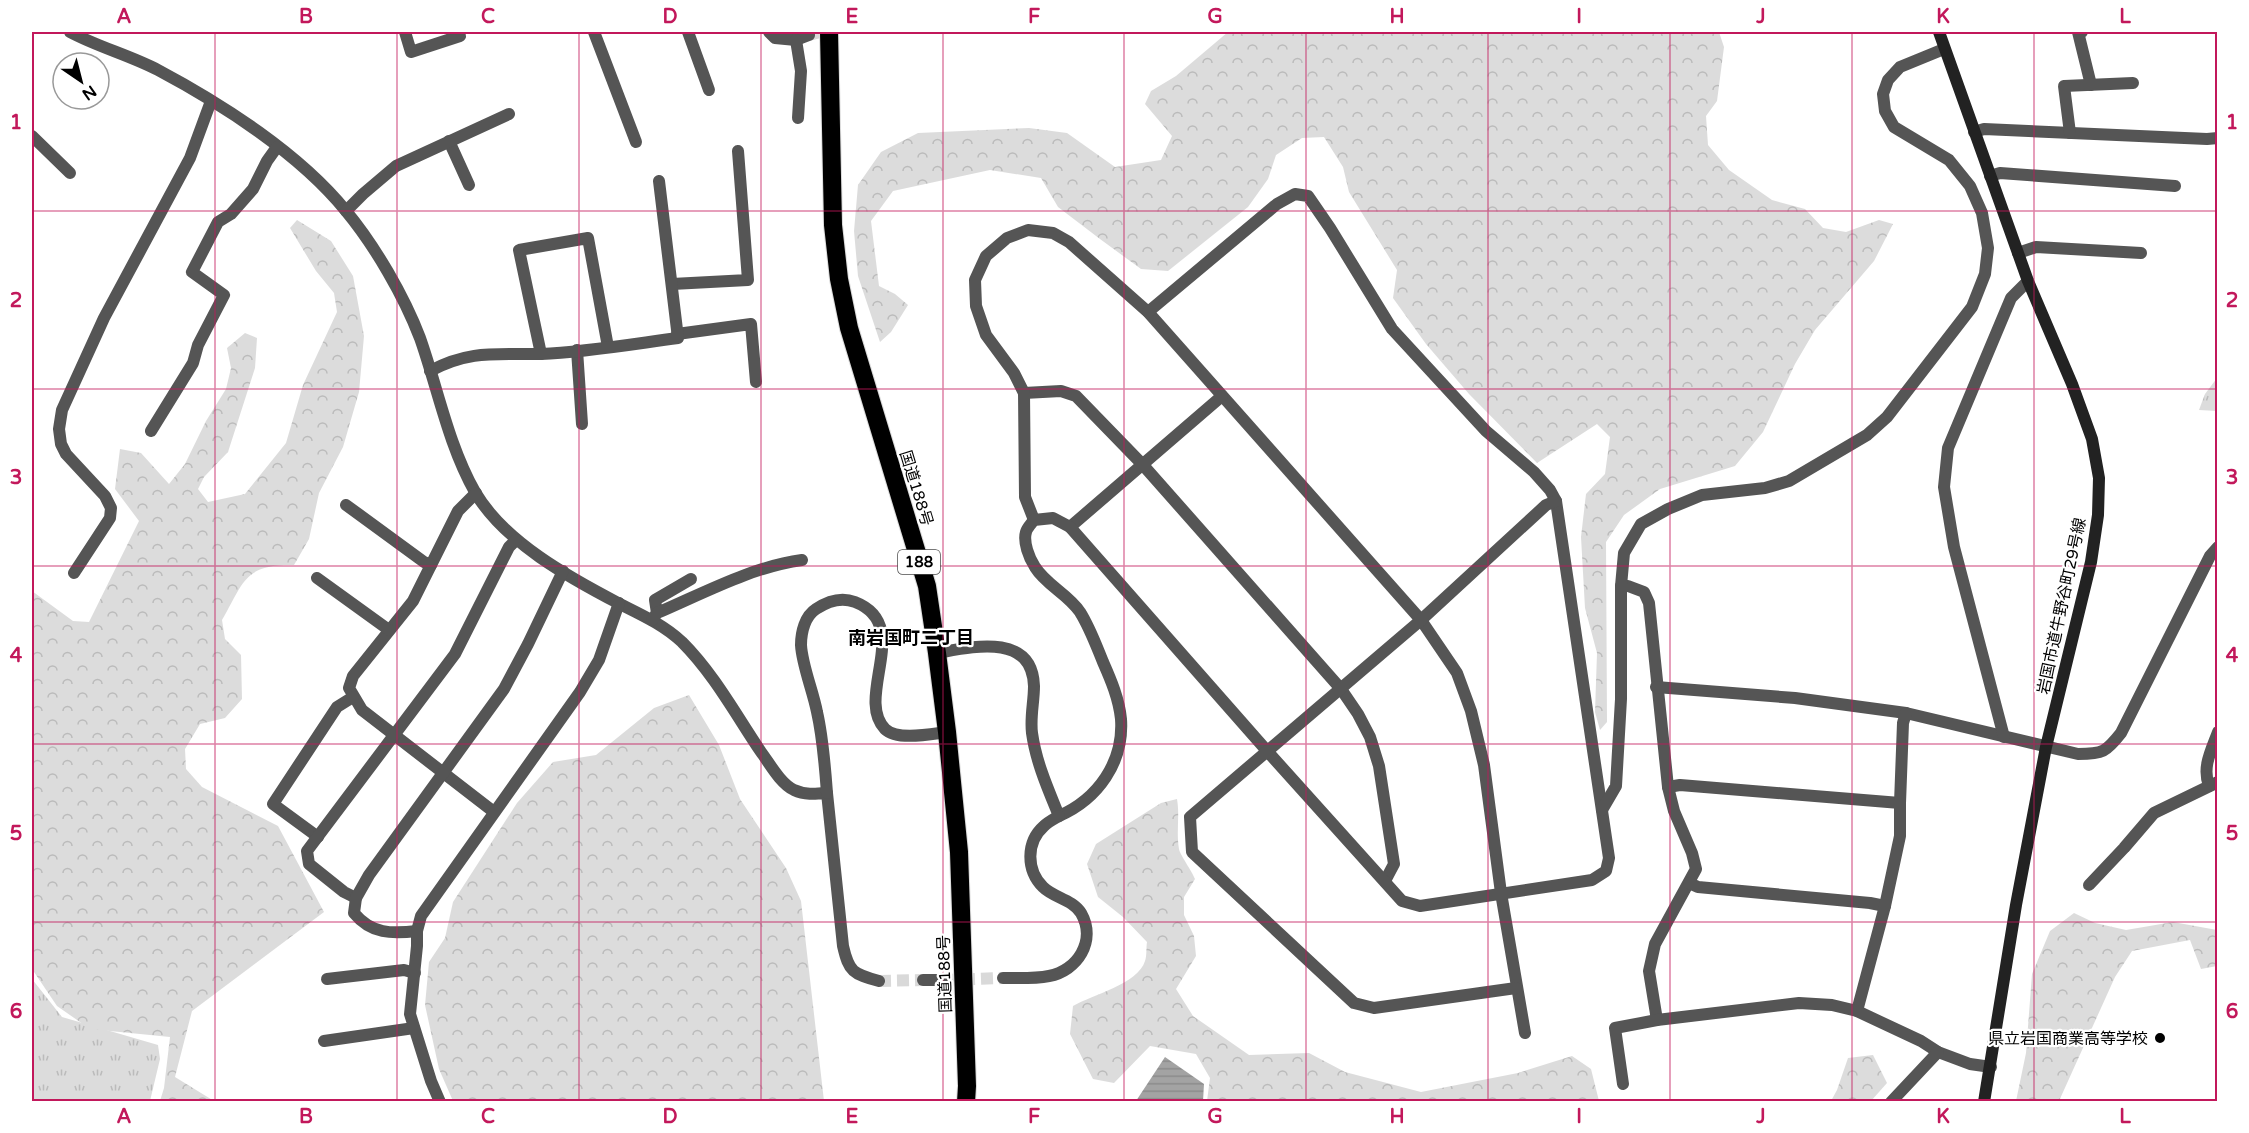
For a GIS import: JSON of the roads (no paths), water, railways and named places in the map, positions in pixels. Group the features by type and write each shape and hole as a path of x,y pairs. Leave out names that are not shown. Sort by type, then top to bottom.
{"highway":[{"name":"国道188号","path":"829,32 833,225 838,279 849,328 927,586 937,653 959,852 966,1101"}],"street":[{"path":"70,32 157,70 211,101 307,170 346,211 377,256 399,295 419,335 450,438 476,493 495,518 516,540 563,571 619,603 654,617 692,652 777,774 791,789 805,794 827,794"},
{"path":"405,32 411,52 460,36"},
{"path":"594,32 636,142"},
{"path":"688,32 709,90"},
{"path":"769,32 775,38 796,40 809,35"},
{"name":"岩国市道牛野谷町29号線","path":"1939,32 2028,281 2073,384 2092,439 2099,478 2098,516 2091,562 2046,747 2016,905 1984,1101"},
{"path":"2082,32 2078,32 2091,85"},
{"path":"796,40 801,71 798,118"},
{"path":"1602,810 1616,786 1621,699 1621,586 1624,553 1641,524 1668,509 1702,495 1765,488 1789,481 1867,435 1887,417 1972,307 1985,274 1988,248 1982,213 1970,186 1949,160 1894,127 1885,111 1883,94 1888,80 1900,67 1944,49"},
{"path":"2070,133 2064,86 2133,83"},
{"path":"74,573 110,518 111,508 105,496 66,454 61,444 59,429 62,410 104,318 190,158 211,101"},
{"path":"346,211 396,166 509,114"},
{"path":"1974,132 1984,129 2217,138"},
{"path":"32,136 70,173"},
{"path":"449,141 469,185"},
{"path":"151,431 194,363 198,345 224,295 192,272 218,222 231,214 253,189 277,147"},
{"path":"672,284 748,280 738,151"},
{"path":"1990,176 2000,172 2175,186"},
{"path":"430,371 447,362 487,353 541,354 678,338 659,181"},
{"path":"1034,520 1053,518 1070,527 1268,753 1402,901 1420,906 1592,880 1606,871 1609,858 1602,810 1556,501 1550,490 1534,471 1486,431 1392,329 1308,196 1295,194 1277,204 1148,312"},
{"path":"1034,520 1024,497 1024,393 1014,373 986,335 976,306 975,280 986,256 1007,238 1028,230 1053,233 1069,243 1148,312 1421,620 1457,673 1471,711 1484,765 1501,893 1525,1033"},
{"path":"541,354 519,250 588,238 608,347"},
{"path":"2018,253 2036,248 2141,253"},
{"path":"2004,737 1954,547 1944,487 1948,448 2011,298 2028,281"},
{"path":"677,333 751,324 756,382"},
{"path":"578,350 582,424"},
{"path":"1024,393 1061,391 1076,396 1143,465 1341,689 1370,737 1379,766 1394,864 1385,881"},
{"path":"1070,527 1222,396"},
{"path":"476,493 458,511 413,601 353,676 349,688 362,710 494,812"},
{"path":"1516,988 1374,1008 1354,1003 1192,852 1190,817 1268,753 1421,620 1546,505 1556,501"},
{"path":"346,505 431,565"},
{"path":"1003,978 1047,977 1063,972 1077,961 1086,946 1086,930 1081,913 1071,903 1043,888 1031,870 1029,854 1035,836 1044,825 1077,808 1097,790 1113,766 1121,742 1121,718 1116,694 1091,631 1079,610 1035,567 1028,551 1026,533 1034,520"},
{"path":"357,898 344,892 309,864 307,851 455,654 509,547 516,540"},
{"path":"1656,687 1795,698 1906,713 2046,747 2078,754 2093,754 2108,749 2121,733 2210,555 2217,547"},
{"path":"654,617 760,570 802,560"},
{"path":"417,931 398,933 376,931 354,913 357,898 369,875 504,689 563,571"},
{"path":"317,578 389,630"},
{"path":"654,617 655,600 691,579"},
{"path":"1621,586 1644,592 1649,603 1668,787 1674,811 1696,869 1655,944 1649,971 1657,1020"},
{"path":"879,981 860,976 847,966 843,946 818,715 801,646 802,627 813,610 832,600 850,600 864,606 873,614 883,642 875,706 878,719 887,731 898,735 947,732"},
{"path":"440,1101 431,1081 410,1014 417,931 421,916 580,692 599,660 619,603"},
{"path":"937,653 977,646 1001,646 1019,655 1030,669 1034,685 1032,730 1036,756 1059,816"},
{"path":"318,837 273,804 337,707 353,697"},
{"path":"1857,1011 1885,906 1900,836 1903,723 1906,713"},
{"path":"2089,885 2154,813 2213,784 2205,776 2206,764 2217,732"},
{"path":"1668,787 1680,785 1900,804"},
{"path":"1689,883 1698,887 1885,906"},
{"path":"327,979 404,970 415,973"},
{"path":"923,980 945,980"},
{"path":"1623,1084 1615,1028 1657,1020 1799,1003 1833,1005 1857,1011 1921,1041 1938,1052 1970,1064 1991,1067"},
{"path":"324,1041 414,1028"},
{"path":"1891,1101 1938,1052"}],"tunnel":[{"path":"809,35 820,32"},
{"path":"945,980 1003,978"},
{"path":"879,981 923,980"}],"place":[{"name":"県立岩国商業高等学校","path":"2160,1038"}],"district":[{"name":"南岩国町二丁目","path":"911,638"}]}
